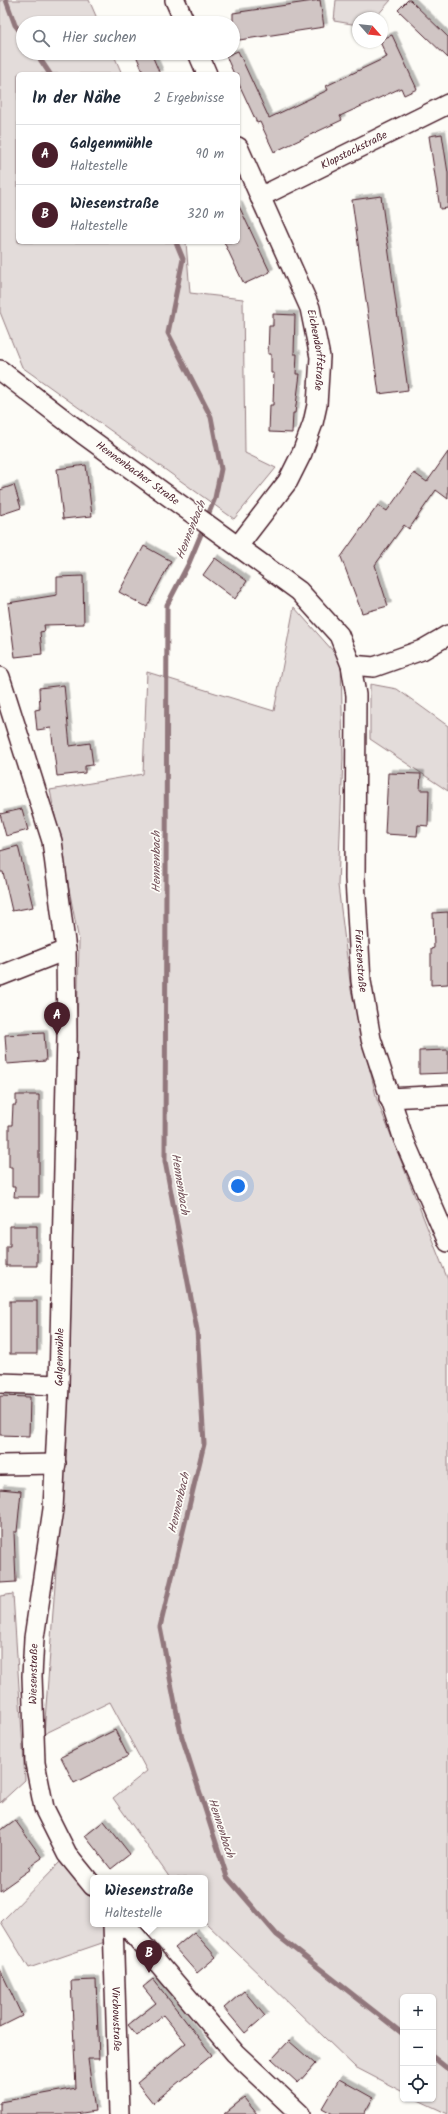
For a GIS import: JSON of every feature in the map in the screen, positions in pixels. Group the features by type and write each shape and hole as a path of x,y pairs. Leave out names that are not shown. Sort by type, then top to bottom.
{"street":[{"path":"175,0 182,16"},
{"path":"201,60 206,72"},
{"name":"Klopstockstraße","path":"260,197 448,104"},
{"name":"Eichendorffstraße","path":"238,546 288,481 302,453 313,423 317,405 320,357 310,308 240,152"},
{"name":"Hennenbacher Straße","path":"0,370 84,434 299,592 339,635 351,665"},
{"path":"351,665 374,667 422,650 448,635"},
{"name":"Fürstenstraße","path":"351,665 356,695 355,879 361,981 371,1039 389,1098 404,1140 448,1242"},
{"name":"Galgenmühle","path":"0,677 52,841 66,950 67,1036 56,1464 53,1509 34,1638"},
{"path":"0,976 66,950"},
{"path":"389,1098 448,1095"},
{"path":"0,1383 59,1385"},
{"path":"0,1465 56,1464"},
{"name":"Wiesenstraße","path":"34,1638 32,1676 35,1763 44,1808 67,1854 90,1882"},
{"name":"Virchowstraße","path":"113,1927 119,2114"},
{"path":"128,1927 235,2053 300,2114"}],"shaded area":[{"path":"0,0 89,0 96,16 16,16 16,60 116,60 121,72 16,72 16,244 186,244 190,293 243,299 245,453 276,468 234,519 22,367 0,312"},
{"path":"336,0 391,0 380,12 352,12 352,24 334,21"},
{"path":"294,607 341,660 343,758 338,885 351,990 377,1100 448,1280 448,2114 422,2102 436,2102 436,1994 400,1994 400,2090 355,2067 208,1925 208,1875 168,1875 113,1798 147,1771 110,1702 44,1734 69,1394 79,941 50,790 143,774 147,672 274,711"},
{"path":"370,684 397,689 448,726 448,791 370,739"},
{"path":"13,1594 25,1780 0,1803 0,1596"},
{"path":"63,1859 90,1893 90,1927 106,1927 105,1942 29,1968 1,1922"}],"building":[{"path":"320,0 324,27 240,40 240,16 233,16 233,13"},
{"path":"408,0 410,0 448,37 448,58 398,10"},
{"path":"392,35 417,89 404,95 401,88 340,116 342,120 274,152 260,122 257,123 240,86 240,72 233,72 228,60 240,60 240,55 269,118 328,90 326,86 387,57 383,48 388,48 388,37"},
{"path":"138,60 154,60 159,72 143,72"},
{"path":"442,134 448,173 448,208 440,209 429,136"},
{"path":"381,196 408,390 379,394 352,200"},
{"path":"240,208 270,272 244,284 225,244 240,244"},
{"path":"273,314 295,315 294,354 297,354 296,374 300,374 295,413 293,413 292,433 269,432 270,405 273,405 274,373 271,373 271,354 268,354 269,326 273,326"},
{"path":"448,452 448,499 436,490 409,529 404,525 375,565 388,606 362,613 341,557 378,505 387,511 414,473 427,482"},
{"path":"86,465 92,516 63,519 57,469"},
{"path":"14,485 21,508 0,515 0,490"},
{"path":"144,546 171,561 147,607 119,592"},
{"path":"215,558 247,581 235,599 203,575"},
{"path":"83,576 84,624 44,625 45,631 40,632 42,654 15,657 8,603 57,595 57,577"},
{"path":"64,685 70,746 90,743 93,765 85,766 85,773 57,776 51,728 37,730 35,710 40,709 39,688"},
{"path":"388,773 421,774 420,790 429,790 428,826 418,825 417,836 385,834"},
{"path":"22,809 28,830 6,836 0,814"},
{"path":"18,846 33,907 12,911 3,872 0,872 0,851"},
{"path":"448,912 448,984 431,985 431,949 434,948 433,913"},
{"path":"44,1033 46,1061 7,1064 5,1035"},
{"path":"448,1050 448,1073 419,1074 419,1051"},
{"path":"16,1095 39,1095 39,1197 14,1197 15,1187 12,1187 12,1167 9,1167 9,1125 12,1125 13,1105 16,1105"},
{"path":"10,1226 37,1226 37,1266 6,1266 6,1246 10,1246"},
{"path":"10,1301 37,1301 37,1354 10,1354"},
{"path":"0,1396 30,1397 29,1436 0,1435"},
{"path":"0,1489 21,1491 17,1532 14,1532 16,1582 0,1583"},
{"path":"115,1730 128,1756 74,1783 61,1757"},
{"path":"15,1820 42,1858 29,1867 31,1869 0,1891 0,1831"},
{"path":"104,1821 130,1854 111,1869 85,1836"},
{"path":"194,1932 216,1957 197,1973 175,1948"},
{"path":"0,1969 22,2016 0,2027"},
{"path":"153,1979 212,2055 153,2103 137,2083 186,2043 163,2015 137,2036 128,2025 156,2003 143,1987"},
{"path":"96,1980 99,2059 88,2059 95,2111 76,2114 0,2114 0,2102 76,2088 71,1981"},
{"path":"244,1991 265,2016 245,2033 224,2008"},
{"path":"289,2041 315,2064 298,2083 272,2059"},
{"path":"339,2079 373,2098 364,2114 333,2114 322,2108"},
{"path":"244,2098 257,2114 224,2114"}],"waterway":[{"name":"Hennenbach","path":"6,0 16,26"},
{"name":"Hennenbach","path":"41,60 49,72"},
{"name":"Hennenbach","path":"177,244 183,259 168,333 211,417 221,469 215,498 206,520"},
{"name":"Hennenbach","path":"204,527 189,563 167,605 165,1161 197,1330 204,1444 160,1627 181,1734 227,1877 277,1935 400,2032"},
{"name":"Hennenbach","path":"436,2059 448,2069"}],"place":[{"name":"Galgenmühle","path":"57,1035"},
{"name":"Wiesenstraße","path":"149,1973"}]}
